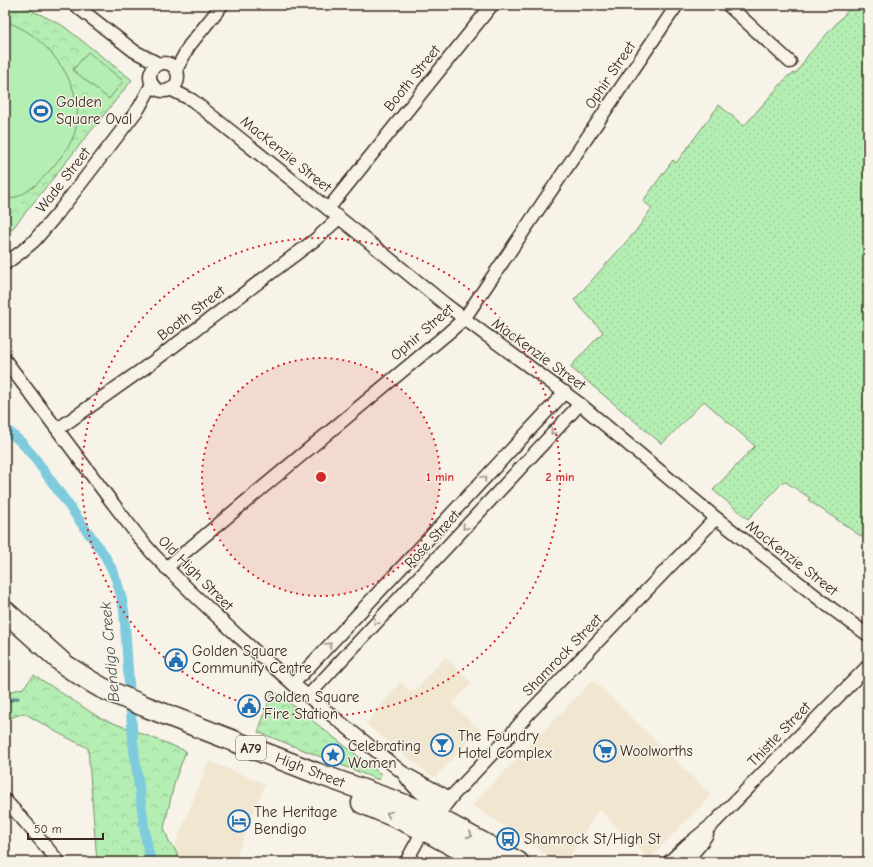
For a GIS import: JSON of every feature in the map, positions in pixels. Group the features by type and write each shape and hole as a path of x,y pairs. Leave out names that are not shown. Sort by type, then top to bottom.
{"highway":[{"name":"High Street","path":"7,620 65,665 114,698 395,817 438,813"},
{"name":"High Street","path":"144,711 394,801 438,813 470,835 518,862"},
{"name":"High Street","path":"438,813 483,862"}],"street":[{"name":"MacKenzie Street","path":"75,5 134,51 192,100 464,319 565,392 716,518 814,595 868,635"},
{"name":"Wade Street","path":"5,264 21,252 46,227 222,5"},
{"name":"Booth Street","path":"328,209 492,5"},
{"name":"Ophir Street","path":"166,568 464,319 677,5"},
{"path":"728,5 790,62"},
{"name":"Booth Street","path":"58,430 163,354 316,239 339,218"},
{"name":"Old High Street","path":"5,360 133,530 166,568 211,611 293,684 402,772 438,813"},
{"name":"Rose Street","path":"293,684 565,392"},
{"name":"Rose Street","path":"308,696 580,404"},
{"name":"Shamrock Street","path":"406,862 419,838 438,813 467,780 529,713 716,518"},
{"name":"Thistle Street","path":"669,862 713,824 868,666"},
{"name":"Old High Street","path":"402,772 409,782 438,813"},
{"path":"394,801 406,793 409,782"},
{"path":"5,800 59,862"},
{"name":"Thistle Street","path":"685,862 700,845 713,824"}],"shaded area":[{"path":"445,657 472,683 452,704 480,730 435,777 432,777 366,724 400,682 413,693"},
{"path":"593,680 711,795 649,859 599,809 566,862 558,862 472,805"},
{"path":"209,761 265,784 234,862 181,862 174,848"}],"green space":[{"path":"5,5 21,5 62,25 132,80 13,228 5,235"},
{"path":"853,5 868,5 868,541 808,500 810,498 784,481 748,519 713,490 755,446 704,401 662,444 570,367 603,332 574,300 635,232 652,208 643,201 673,160 676,163 719,105 744,126 788,76 797,72 808,55"},
{"name":"Golden Square Oval","path":"5,20 32,35 43,44 61,66 69,79 74,92 77,106 77,121 74,135 70,144 47,174 25,193 5,200"},
{"path":"88,52 123,81 109,99 73,70"},
{"path":"34,675 100,718 186,751 175,780 164,828 170,844 174,848 181,862 97,862 88,748 24,713 5,720 5,693 23,688"},
{"path":"273,690 381,774 379,780 258,732"}],"waterway":[{"name":"Bendigo Creek","path":"5,428 22,443 34,457 105,556 117,582 124,610 133,742 146,840 151,862"},
{"path":"5,702 18,698"}],"place":[{"name":"Golden Square Oval","path":"41,111"},
{"name":"Golden Square Community Centre","path":"176,660"},
{"name":"Golden Square Fire Station","path":"249,706"},
{"name":"The Foundry Hotel Complex","path":"442,745"},
{"name":"Woolworths","path":"605,751"},
{"name":"Celebrating Women","path":"333,755"},
{"name":"The Heritage Bendigo","path":"239,821"},
{"name":"Shamrock St/High St","path":"508,839"}]}
